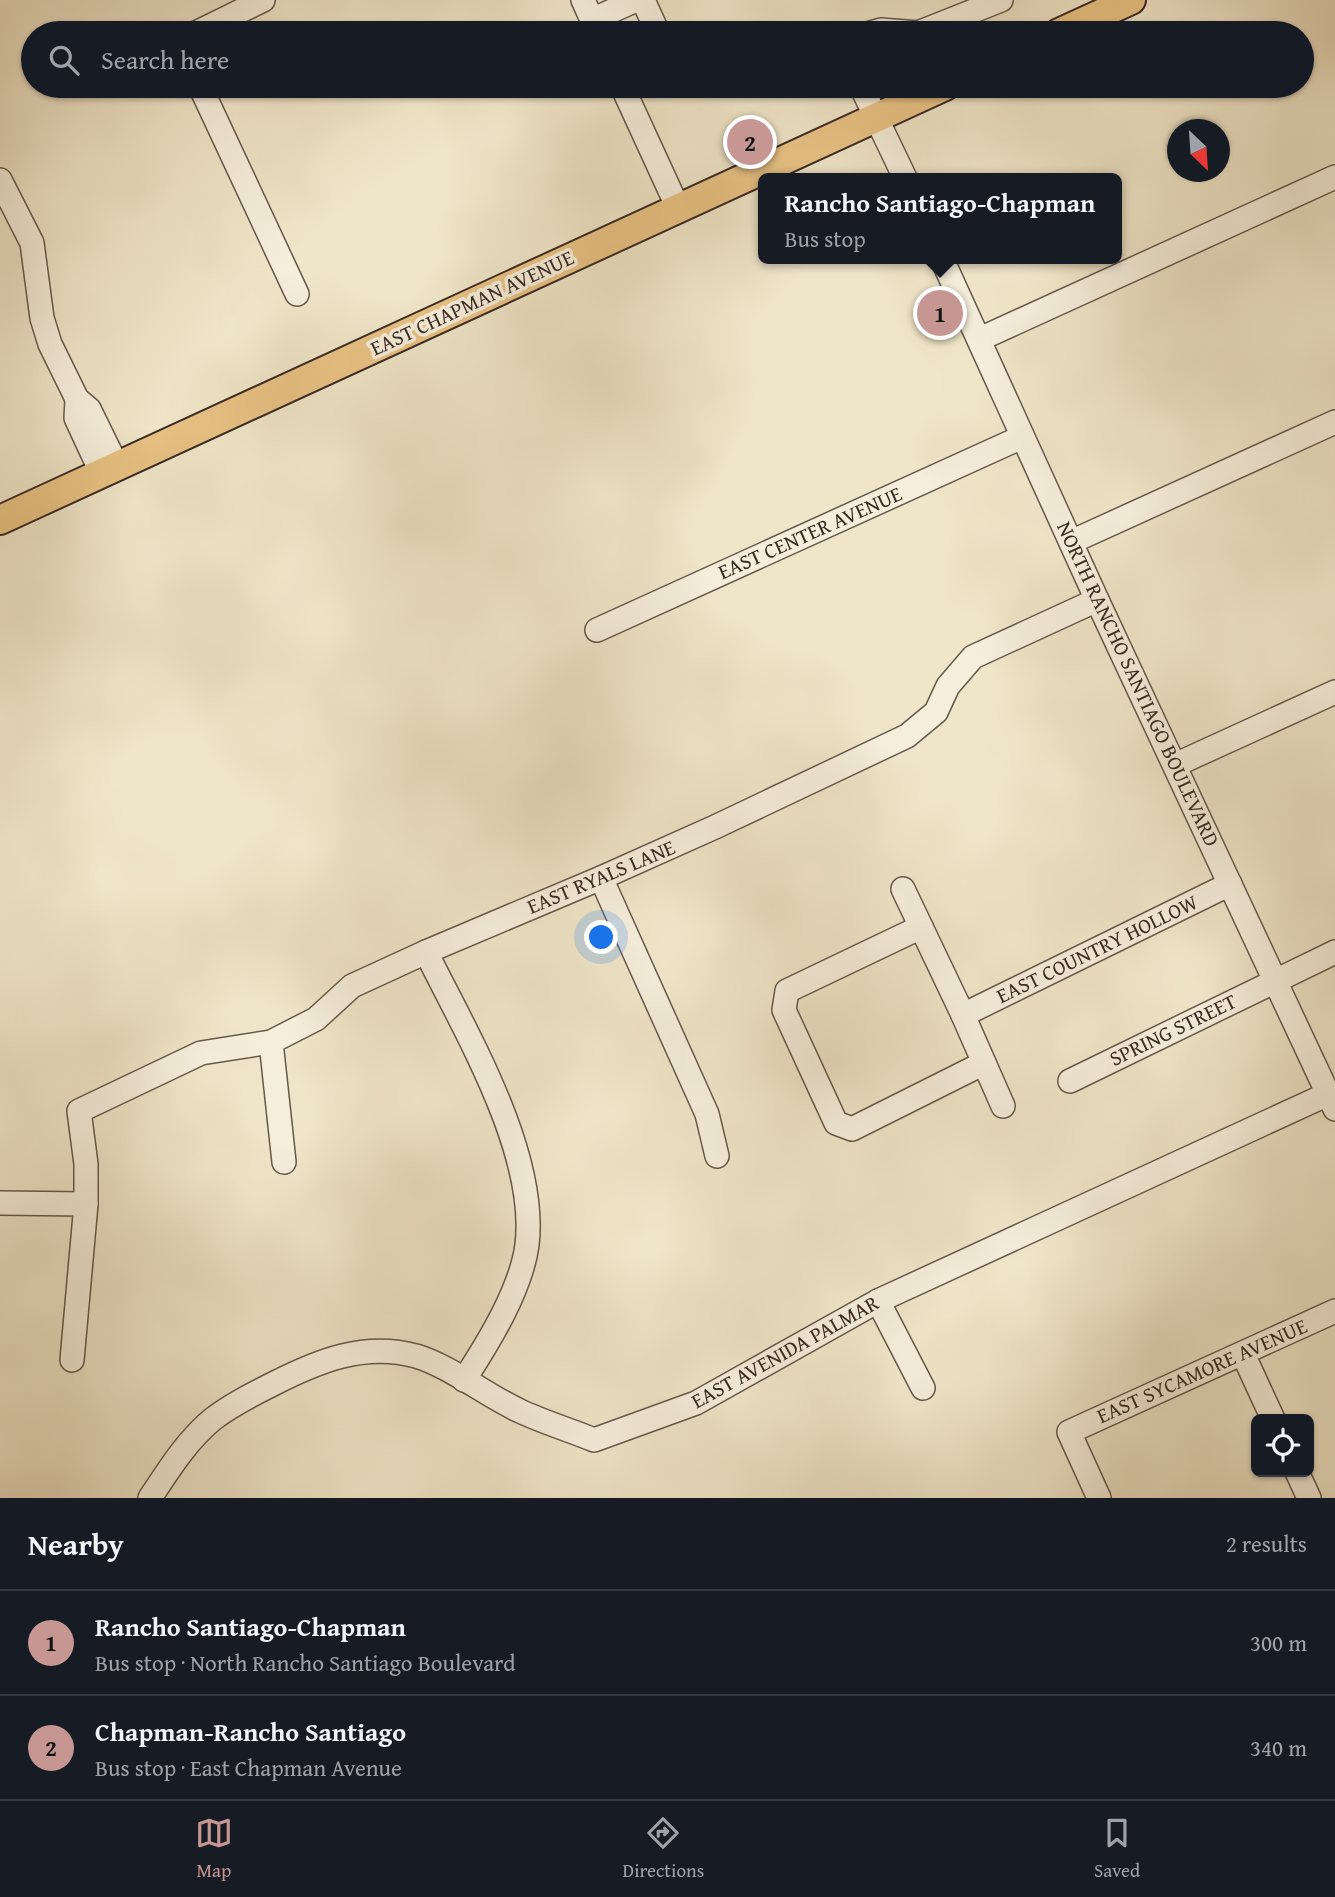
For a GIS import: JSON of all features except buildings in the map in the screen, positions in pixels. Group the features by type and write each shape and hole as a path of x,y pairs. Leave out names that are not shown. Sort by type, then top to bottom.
{"main road":[{"path":"1086,21 1132,0"},
{"name":"EAST CHAPMAN AVENUE","path":"0,520 919,98"}],"street":[{"path":"218,21 263,0"},
{"path":"591,18 636,0"},
{"path":"643,0 653,21"},
{"path":"948,21 1001,0"},
{"path":"206,98 297,294"},
{"path":"628,98 678,208"},
{"path":"867,98 903,173"},
{"path":"980,339 1335,177"},
{"path":"0,180 9,219 32,243 46,331 77,400 89,409 109,470"},
{"name":"NORTH RANCHO SANTIAGO BOULEVARD","path":"944,264 1097,600 1332,1101"},
{"path":"1071,542 1335,422"},
{"name":"EAST CENTER AVENUE","path":"597,630 1022,437"},
{"name":"EAST RYALS LANE","path":"86,1204 86,1164 79,1111 201,1053 271,1042 316,1019 352,986 426,951 601,878 764,805 907,736 936,712 948,686 973,657 1097,600"},
{"path":"1175,765 1335,692"},
{"path":"601,878 707,1114 717,1156"},
{"name":"EAST COUNTRY HOLLOW","path":"963,1015 1230,884"},
{"path":"903,889 1003,1106"},
{"path":"921,927 787,990 784,1010 836,1123 852,1129 984,1063"},
{"path":"426,951 506,1117 526,1189 527,1246 515,1285 495,1332 464,1380"},
{"name":"SPRING STREET","path":"1070,1081 1335,952"},
{"path":"271,1042 284,1162"},
{"name":"EAST AVENIDA PALMAR","path":"150,1498 179,1457 213,1420 254,1393 314,1363 350,1353 386,1352 417,1357 520,1411 594,1440 696,1403 878,1301 1332,1101"},
{"path":"0,1203 86,1204 72,1360"},
{"path":"878,1301 923,1388"},
{"name":"EAST SYCAMORE AVENUE","path":"1099,1498 1069,1432 1335,1311"},
{"path":"1243,1354 1271,1414"},
{"path":"1299,1477 1308,1498"}],"place":[{"name":"Chapman-Rancho Santiago","path":"750,142"},
{"name":"Rancho Santiago-Chapman","path":"940,313"}]}
